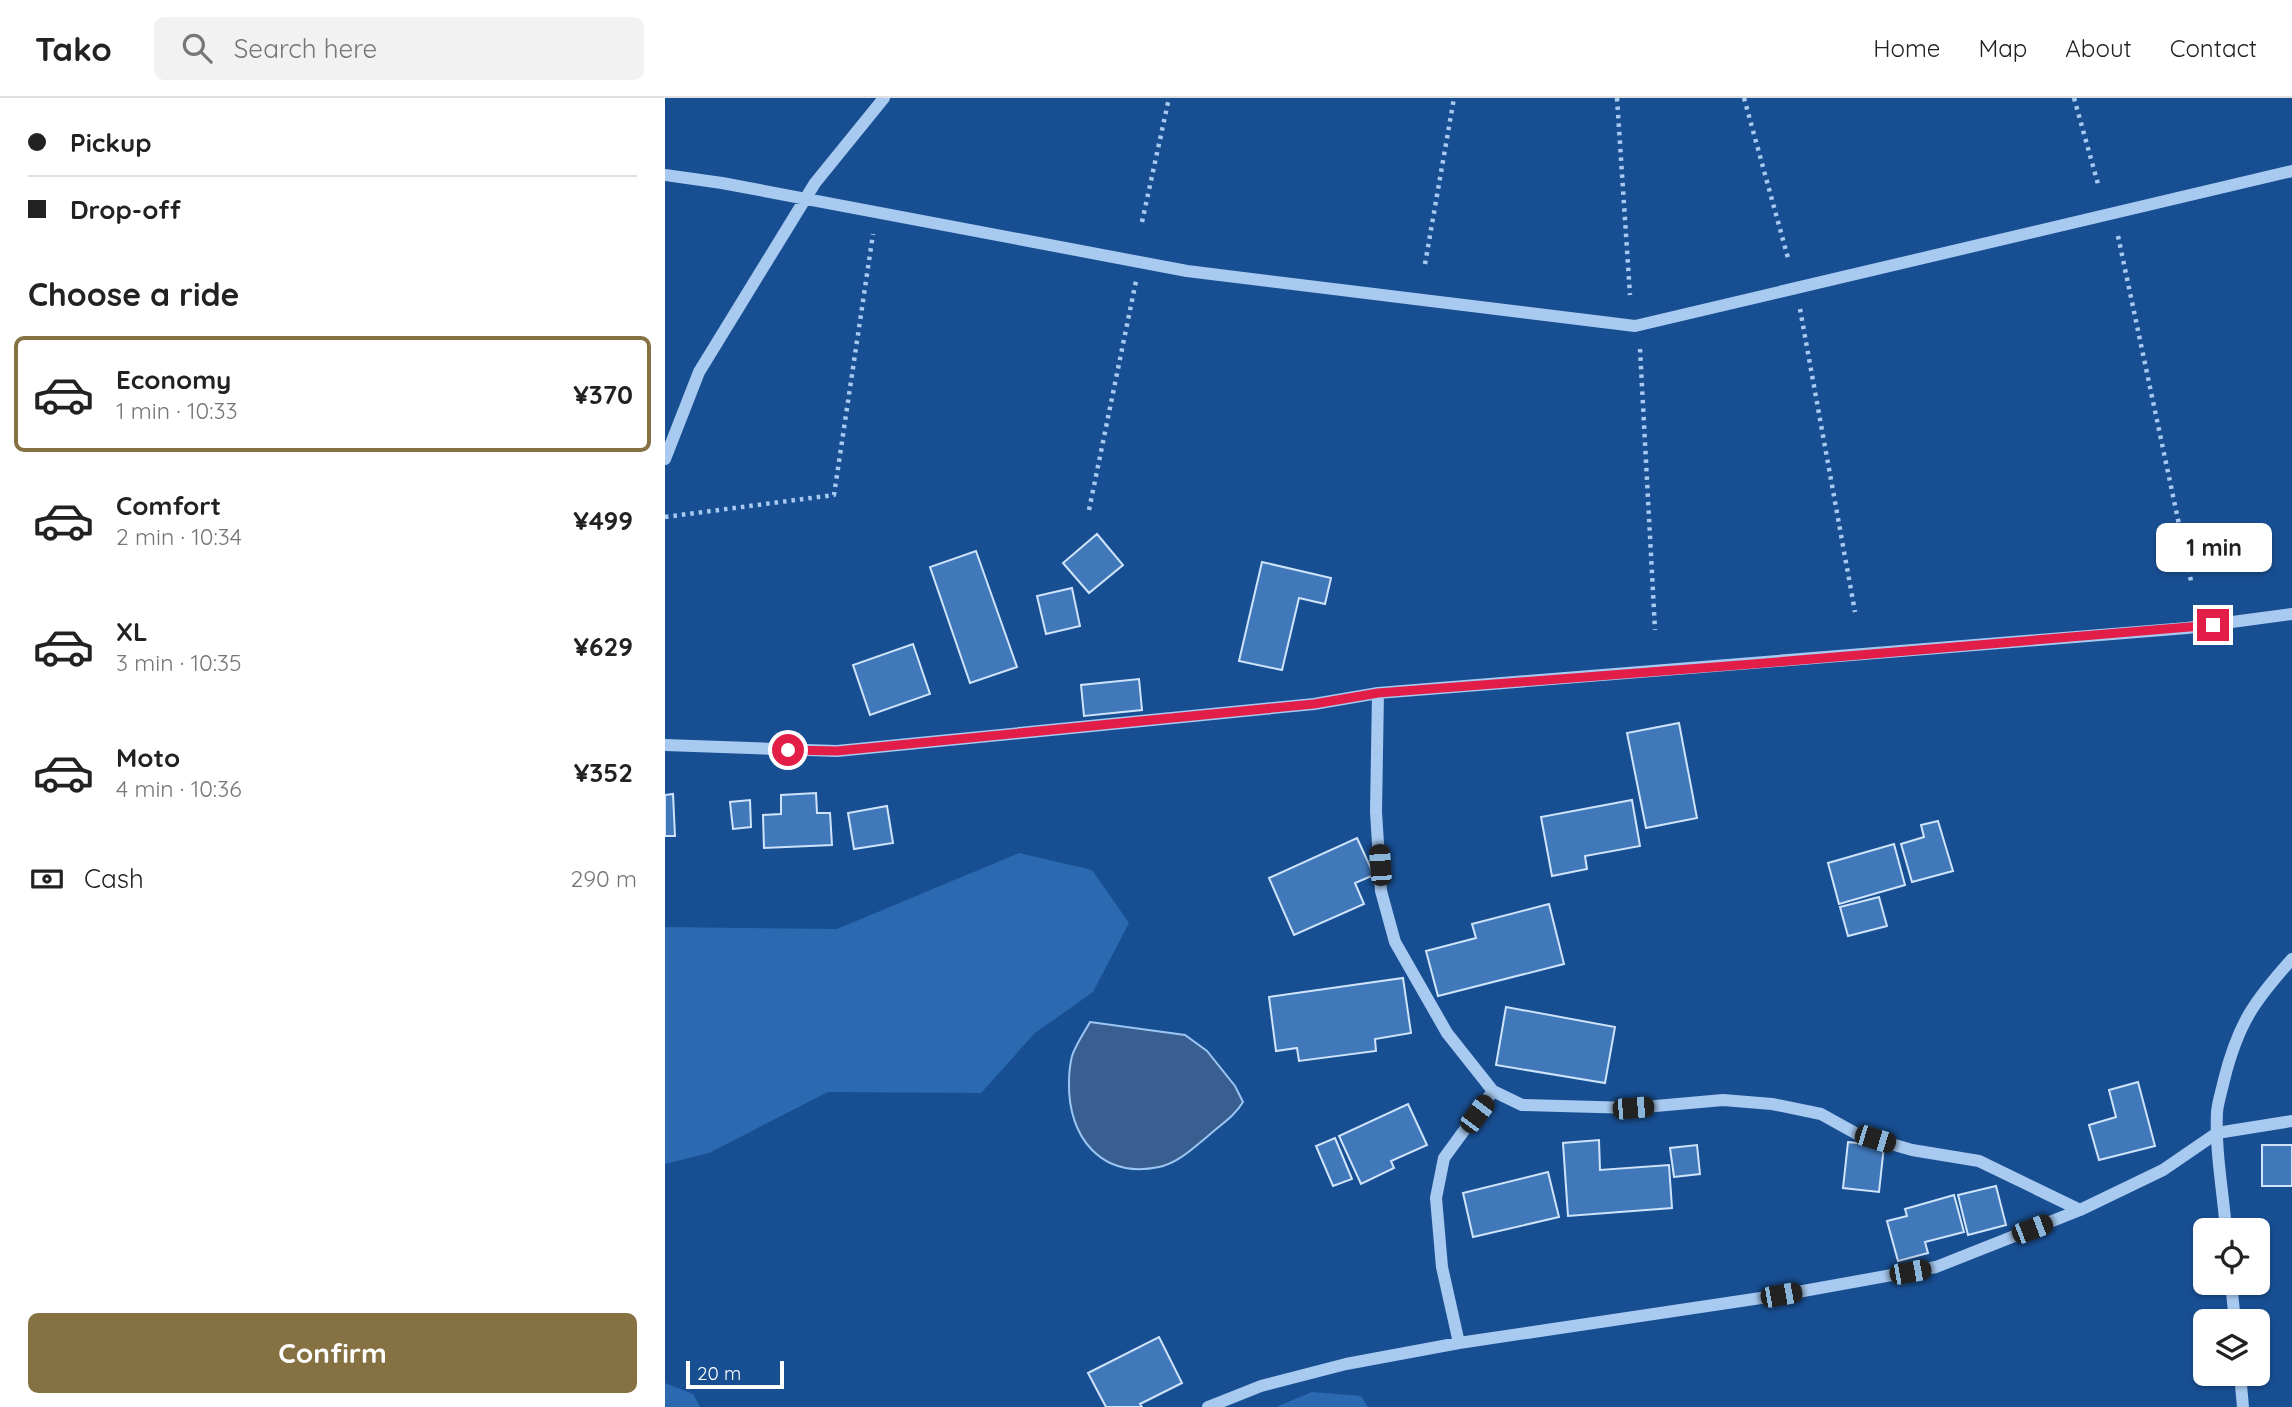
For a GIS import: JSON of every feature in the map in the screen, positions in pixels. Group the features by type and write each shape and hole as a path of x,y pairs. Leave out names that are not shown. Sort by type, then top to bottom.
{"street":[{"path":"665,459 699,372 815,183 884,98"},
{"path":"665,175 722,183 1187,271 1635,326 2292,170"},
{"path":"665,745 837,751 1314,704 1378,693 2187,628 2292,614"},
{"path":"1378,693 1376,812 1381,891 1395,942 1447,1034 1493,1091 1523,1105 1633,1108 1723,1100 1772,1104 1821,1114 1857,1134 1912,1150 1979,1161 2080,1210"},
{"path":"2225,1218 2217,1108 2230,1057 2243,1023 2262,992 2292,959"},
{"path":"1459,1342 1442,1267 1436,1198 1444,1158 1493,1091"},
{"path":"1208,1407 1261,1386 1346,1364 1459,1342 1781,1295 1936,1267 2080,1210 2162,1170 2217,1133 2292,1121"},
{"path":"2241,1386 2243,1407"}],"path":[{"path":"1142,222 1169,98"},
{"path":"1425,264 1454,98"},
{"path":"1617,98 1630,295"},
{"path":"1744,98 1788,258"},
{"path":"2074,98 2098,184"},
{"path":"2117,233 2191,581"},
{"path":"665,517 834,495 873,234"},
{"path":"1089,510 1136,280"},
{"path":"1800,309 1855,612"},
{"path":"1640,349 1655,630"}],"shaded area":[{"path":"1019,853 1092,870 1129,923 1093,992 1035,1033 981,1093 828,1092 709,1153 665,1164 665,927 837,929"},
{"path":"1090,1022 1185,1035 1207,1051 1235,1086 1243,1102 1197,1145 1166,1165 1138,1169 1120,1167 1105,1160 1092,1150 1082,1136 1074,1121 1070,1103 1072,1056"},
{"path":"665,1383 693,1394 700,1407 665,1407"},
{"path":"1312,1392 1361,1396 1368,1407 1276,1407"}],"building":[{"path":"1097,534 1123,565 1089,593 1063,563"},
{"path":"976,551 1017,667 970,683 930,567"},
{"path":"1262,562 1331,578 1325,604 1299,598 1282,670 1239,661"},
{"path":"1072,588 1080,626 1046,634 1037,596"},
{"path":"913,644 930,694 870,715 853,665"},
{"path":"1139,679 1142,710 1084,716 1081,685"},
{"path":"1679,723 1697,818 1646,828 1627,733"},
{"path":"816,793 817,813 830,813 832,845 764,848 763,815 781,814 781,795"},
{"path":"673,794 675,836 665,836 665,795"},
{"path":"750,800 751,827 733,829 730,802"},
{"path":"1632,800 1640,846 1585,856 1587,869 1552,876 1541,817"},
{"path":"887,806 893,843 854,849 848,813"},
{"path":"1938,821 1953,871 1912,882 1901,844 1924,837 1921,825"},
{"path":"1357,838 1374,875 1355,883 1364,904 1294,935 1269,878"},
{"path":"1894,844 1905,885 1839,904 1828,863"},
{"path":"1879,897 1887,926 1848,936 1840,907"},
{"path":"1549,904 1564,964 1438,996 1426,951 1476,938 1472,924"},
{"path":"1403,978 1411,1033 1375,1039 1376,1051 1299,1061 1297,1048 1276,1051 1269,997"},
{"path":"1506,1007 1615,1027 1605,1083 1496,1065"},
{"path":"2138,1082 2155,1146 2099,1160 2089,1125 2116,1117 2109,1090"},
{"path":"1408,1104 1427,1145 1391,1161 1394,1168 1361,1184 1339,1136"},
{"path":"1335,1138 1352,1179 1333,1186 1316,1146"},
{"path":"1599,1140 1600,1170 1669,1165 1672,1208 1568,1216 1563,1143"},
{"path":"1848,1142 1884,1146 1879,1192 1843,1188"},
{"path":"1697,1145 1700,1174 1674,1177 1670,1148"},
{"path":"2262,1145 2292,1145 2292,1186 2262,1186"},
{"path":"1548,1172 1559,1217 1473,1237 1463,1193"},
{"path":"1996,1186 2006,1225 1968,1235 1958,1195"},
{"path":"1954,1195 1964,1232 1925,1242 1928,1253 1898,1261 1887,1221 1907,1216 1905,1209"},
{"path":"1159,1337 1182,1383 1140,1404 1142,1407 1106,1407 1088,1373"}],"route":[{"path":"788,750 837,751 1314,704 1378,693 2213,625"}]}
